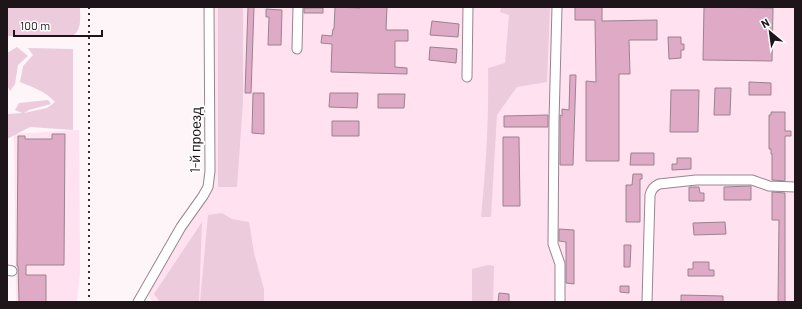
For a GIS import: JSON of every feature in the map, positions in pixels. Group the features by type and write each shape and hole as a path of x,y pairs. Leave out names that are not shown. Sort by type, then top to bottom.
{"street":[{"name":"1-й проезд","path":"138,302 181,228 208,187 210,171 209,7"},
{"path":"297,49 298,7"},
{"path":"467,77 468,7"},
{"path":"557,7 553,244 560,264 560,302"},
{"path":"647,302 650,195 651,190 655,186 658,184 696,180 752,180 769,186 795,187"}],"shaded area":[{"path":"7,7 80,7 79,27 73,36 7,36"},
{"path":"213,7 795,7 795,302 153,302 149,297 151,289 185,229 211,191 214,179"},
{"path":"218,7 243,7 243,102 237,187 218,187"},
{"path":"501,7 550,7 547,82 517,87 497,115 491,217 481,217 487,142 488,68 505,63 509,15 500,12"},
{"path":"17,47 28,56 18,65 15,84 10,91 7,85 7,53"},
{"path":"28,48 73,49 73,130 30,127 7,139 7,114 22,113 15,110 19,103 48,100 51,104 29,110 24,113 47,108 55,102 43,93 20,82 23,66 33,55"},
{"path":"79,130 80,272 77,302 16,302 14,134"},
{"path":"222,213 232,219 249,222 254,253 264,289 264,302 200,302 208,215"},
{"path":"202,222 199,302 160,302 154,294"},
{"path":"488,265 494,266 493,302 472,302 472,269"}],"building":[{"path":"248,7 254,7 251,93 245,93"},
{"path":"335,7 387,7 386,30 408,30 408,41 395,41 395,67 407,68 407,74 331,72 332,44 321,43 322,35 332,36 334,29"},
{"path":"575,7 602,7 602,21 657,20 657,40 629,40 630,74 619,74 619,161 586,161 586,81 596,82 595,20 575,20"},
{"path":"704,7 773,8 772,61 703,60"},
{"path":"304,8 323,8 323,13 304,13"},
{"path":"266,9 282,10 281,45 268,45 269,17 266,17"},
{"path":"432,21 459,24 458,37 430,35"},
{"path":"668,37 681,37 681,44 684,44 684,50 681,50 681,58 669,59"},
{"path":"430,47 457,49 456,63 429,60"},
{"path":"570,75 576,75 573,165 560,165 560,115 562,116 562,109 569,110"},
{"path":"749,82 771,83 771,95 749,95"},
{"path":"715,88 731,88 730,115 714,115"},
{"path":"671,90 699,90 698,132 670,132"},
{"path":"253,93 264,93 264,134 252,133"},
{"path":"330,93 358,93 357,108 329,107"},
{"path":"378,94 405,94 404,108 378,108"},
{"path":"771,112 785,112 785,131 791,131 791,136 785,136 785,181 772,180 772,154 771,149 769,149 769,115 771,115"},
{"path":"548,115 548,127 504,127 504,116"},
{"path":"332,121 359,121 359,136 332,136"},
{"path":"52,134 65,134 64,265 26,265 26,275 46,275 46,302 19,302 17,266 18,136 25,136 25,139 52,139"},
{"path":"503,137 519,137 520,206 503,206"},
{"path":"631,153 654,153 654,165 630,165"},
{"path":"677,158 691,158 691,169 672,170 672,164 677,164"},
{"path":"633,174 642,174 642,179 640,179 640,222 626,222 626,185 632,185"},
{"path":"751,186 751,200 724,200 724,187"},
{"path":"689,187 699,187 700,193 704,193 704,201 689,201"},
{"path":"772,192 785,193 785,302 778,302 779,220 772,220"},
{"path":"725,222 726,234 694,235 693,223"},
{"path":"559,229 574,230 574,284 566,283 566,242 559,241"},
{"path":"624,245 631,245 630,267 624,267"},
{"path":"693,262 709,262 709,270 714,270 714,276 688,276 688,269 693,269"},
{"path":"620,286 629,286 629,293 620,292"},
{"path":"499,293 509,294 509,302 498,302"},
{"path":"681,295 723,296 723,302 681,302"}],"railway":[{"path":"89,7 89,302"}]}
